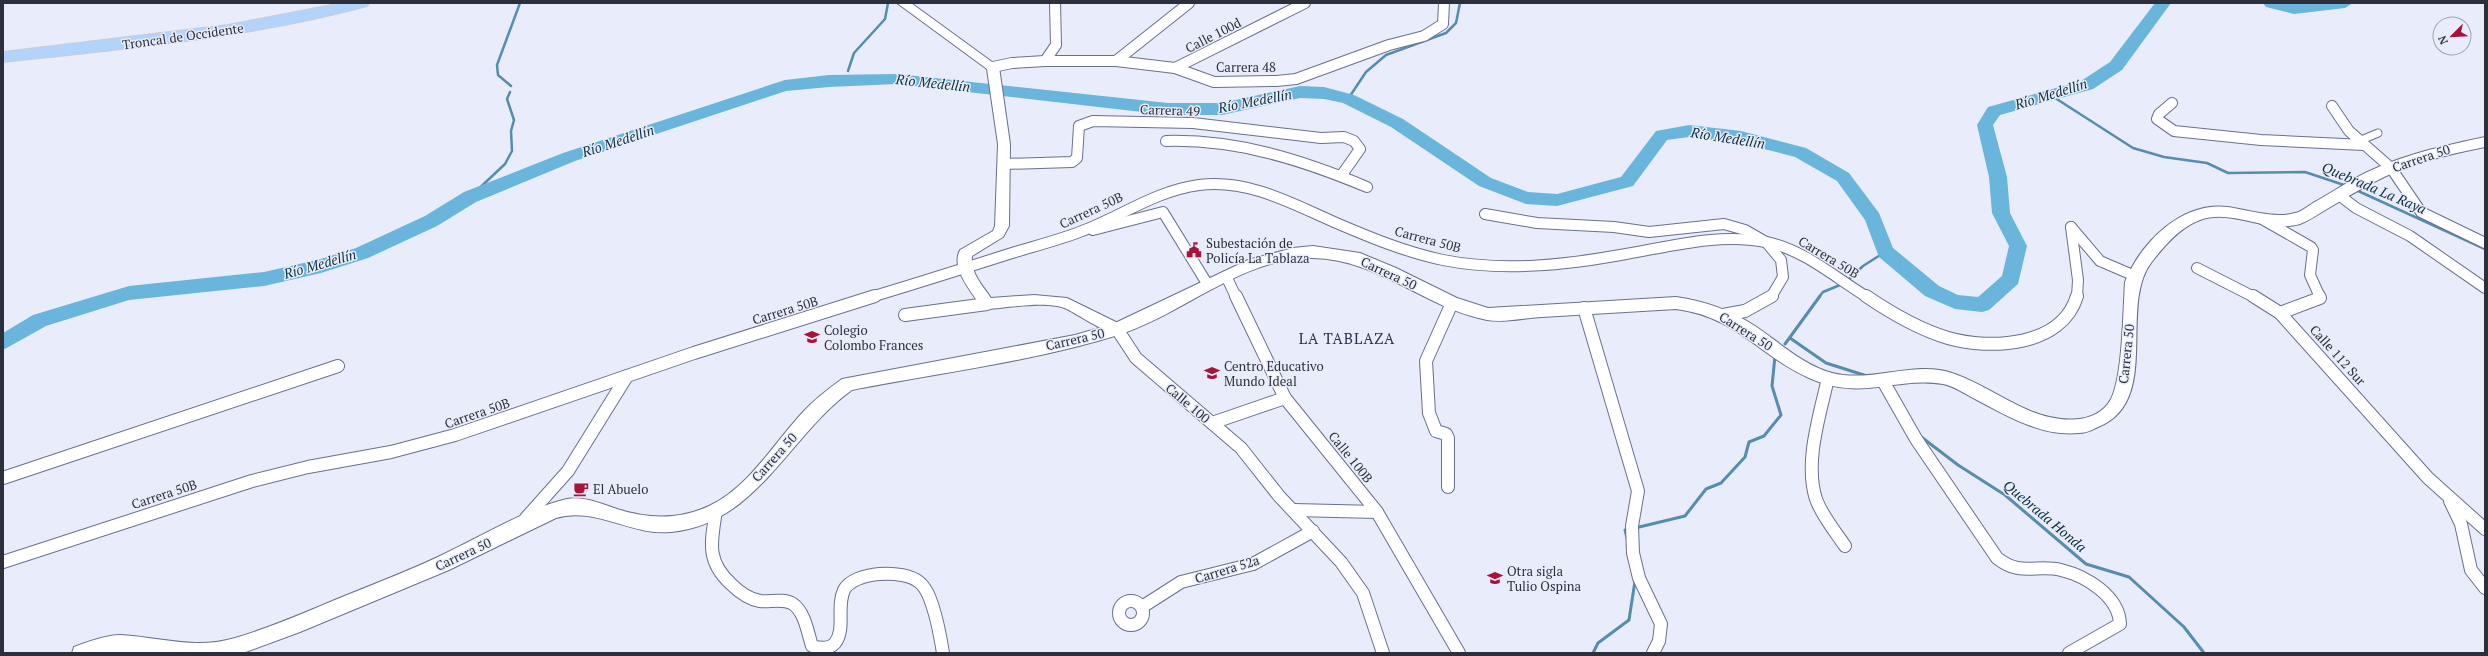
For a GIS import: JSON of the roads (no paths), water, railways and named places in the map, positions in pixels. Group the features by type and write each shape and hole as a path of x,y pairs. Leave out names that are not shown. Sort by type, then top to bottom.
{"highway":[{"name":"Troncal de Occidente","path":"3,48 200,27 328,3"},
{"name":"Troncal de Occidente","path":"3,57 214,33 288,20 362,3"}],"main road":[{"name":"Carrera 50","path":"81,653 118,644 186,653 212,653 235,647 293,626 449,562 552,511 578,506 653,524 668,525 696,519 716,511 738,495 770,463 818,406 831,394 848,384 1075,341 1117,329 1226,276 1270,258 1293,254 1331,254 1370,262 1452,303 1488,314 1676,304 1694,306 1723,315 1790,359 1828,378 1856,384 1935,376 1948,378 2022,414 2054,426 2073,429 2095,422 2110,413 2120,400 2125,378 2135,276 2145,259 2176,225 2197,214 2231,212 2284,220 2297,219 2347,190 2391,168 2435,152 2485,142"}],"street":[{"path":"903,3 993,67 1004,164 1002,226 998,234 965,254 966,268 987,304"},
{"path":"1045,61 1056,45 1055,3"},
{"path":"1116,61 1189,3"},
{"name":"Calle 100d","path":"1175,68 1305,3"},
{"name":"Carrera 48","path":"993,67 1012,63 1045,61 1116,61 1175,68 1214,82 1296,79 1389,45 1424,36 1443,24 1444,3"},
{"path":"2172,103 2159,114 2157,119 2174,131 2261,140 2362,143 2378,133"},
{"path":"2332,106 2344,125 2391,168 2414,204 2421,212 2485,243"},
{"name":"Carrera 49","path":"1004,164 1072,162 1077,158 1077,133 1079,126 1092,121 1193,123 1321,138 1344,137 1354,141 1360,149 1341,176"},
{"path":"1225,142 1226,127"},
{"path":"1166,141 1195,139 1225,142 1341,176 1367,187"},
{"name":"Carrera 50B","path":"3,562 252,481 308,466 391,452 448,438 694,353 1083,231 1142,201 1169,191 1194,186 1219,184 1245,186 1274,195 1392,245 1435,258 1461,263 1499,265 1556,264 1610,257 1699,239 1725,238 1766,242 1792,250 1914,324 1938,336 1963,343 1990,345 2018,342 2043,335 2073,313 2078,298 2079,282 2071,227 2100,261 2135,276"},
{"path":"2347,190 2356,208 2410,236 2485,288"},
{"path":"1083,231 1105,228 1163,212 1208,285"},
{"path":"1485,214 1537,223 1614,227 1649,232 1724,224 1745,230 1766,242 1781,260 1783,277 1779,287 1770,299 1745,311 1723,315"},
{"path":"2259,217 2311,247 2313,250 2310,275 2320,298 2280,313"},
{"name":"Calle 112 Sur","path":"2197,268 2238,288 2280,313 2428,478 2485,529"},
{"name":"Calle 100B","path":"1226,276 1285,398 1378,512 1459,653"},
{"name":"Calle 100","path":"905,315 987,304 1034,300 1067,303 1117,329 1136,358 1241,448 1279,496 1294,510 1341,562 1363,593 1383,653"},
{"path":"1448,487 1448,438 1446,434 1436,431 1429,413 1426,361 1452,303"},
{"path":"1584,308 1638,491 1632,528 1633,553 1639,578 1661,624 1659,641 1653,653"},
{"path":"3,478 338,366"},
{"path":"512,530 535,511 555,486 606,413 627,376"},
{"path":"1828,378 1820,410 1812,484 1822,512 1845,546"},
{"path":"1883,381 1916,439 1997,558 2014,570 2051,568 2074,574 2103,592 2116,603 2122,616 2120,624 2069,653"},
{"path":"1212,423 1285,398"},
{"path":"2449,497 2462,524 2471,570 2485,588"},
{"path":"1294,510 1378,512"},
{"path":"716,511 711,553 713,564 722,578 740,592 760,601 789,602 797,608 812,646 823,649 834,645 840,634 838,602 846,586 863,577 885,573 917,580 926,588 941,637 943,653"},
{"name":"Carrera 52a","path":"1142,607 1182,582 1253,564 1313,531"}],"waterway":[{"path":"511,86 498,75 497,65 520,3"},
{"path":"848,71 854,53 885,19 888,3"},
{"path":"1348,99 1366,72 1386,55 1446,33 1456,23 1460,3"},
{"name":"Río Medellín","path":"3,342 40,320 129,293 264,279 321,266 362,253 431,221 470,197 569,157 785,86 829,81 897,79 1168,109 1222,109 1300,92 1324,93 1348,99 1397,123 1485,182 1526,198 1557,200 1627,182 1662,135 1689,131 1741,137 1800,152 1843,177 1873,218 1885,252 1932,291 1955,302 1982,305 2011,279 2018,246 2001,213 1998,177 1985,125 1994,111 2087,85 2116,66 2163,3"},
{"name":"Río Medellín","path":"2271,3 2294,9 2345,3"},
{"path":"470,197 505,164 512,151 511,131 514,120 507,99 510,92"},
{"name":"Quebrada La Raya","path":"2052,96 2133,148 2164,157 2207,163 2228,173 2305,172 2347,186"},
{"name":"Quebrada La Raya","path":"2356,190 2485,249"},
{"path":"1819,297 1823,292 1845,283 1863,266 1885,252"},
{"path":"1785,344 1820,296"},
{"name":"Quebrada Honda","path":"1790,338 1826,363 1867,376"},
{"path":"1635,528 1685,516 1706,489 1721,483 1745,457 1749,442 1764,436 1781,415 1772,386 1775,356"},
{"name":"Quebrada Honda","path":"1920,436 1958,465 2005,495 2086,564 2129,577 2184,627 2204,653"},
{"path":"1627,538 1625,530 1630,529"},
{"path":"1593,653 1598,643 1629,620 1635,581"}],"place":[{"name":"Subestación de Policía La Tablaza","path":"1194,250"},
{"name":"Colegio Colombo Frances","path":"812,337"},
{"name":"Centro Educativo Mundo Ideal","path":"1212,373"},
{"name":"El Abuelo","path":"581,489"},
{"name":"Otra sigla Tulio Ospina","path":"1495,578"}],"district":[{"name":"LA TABLAZA","path":"1347,339"}]}
